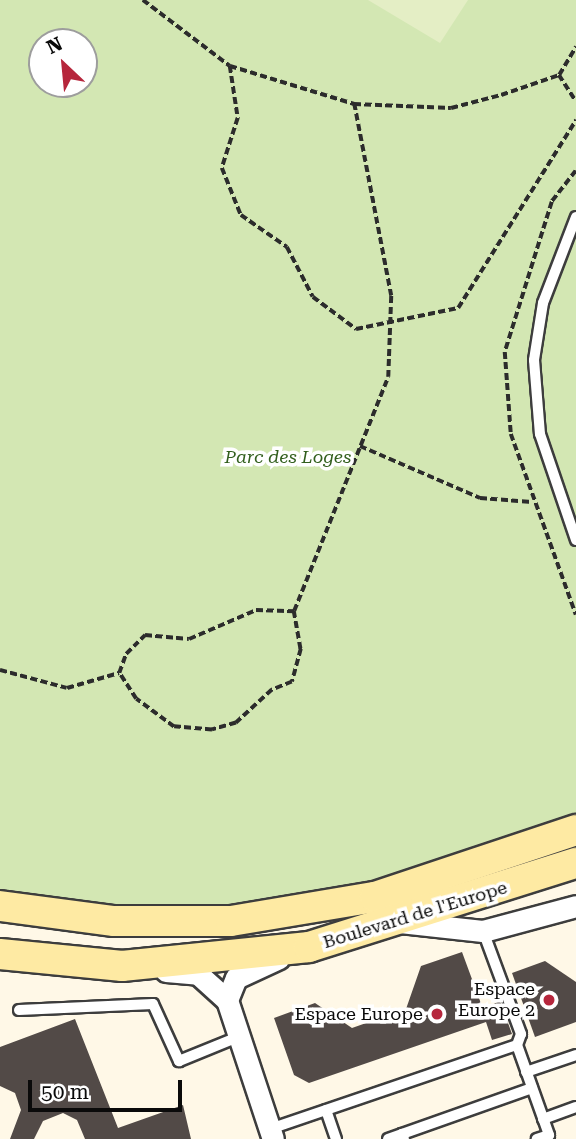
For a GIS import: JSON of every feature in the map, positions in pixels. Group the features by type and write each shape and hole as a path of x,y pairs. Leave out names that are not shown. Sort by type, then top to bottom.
{"main road":[{"name":"Boulevard de l'Europe","path":"0,906 114,921 231,921 375,897 576,830"},
{"name":"Boulevard de l'Europe","path":"0,954 122,966 309,947 400,922 576,863"}],"street":[{"path":"400,922 483,931 576,906"},
{"path":"227,1000 236,978 309,947"},
{"path":"122,966 198,974 227,1000 272,1134"}],"lane":[{"path":"576,217 542,303 534,360 540,434 576,540"},
{"path":"483,931 521,1034 517,1045 548,1135 537,1139"},
{"path":"19,1010 153,1004 179,1061 238,1037"},
{"path":"272,1134 326,1110 517,1045"},
{"path":"526,1072 576,1055"},
{"path":"388,1139 403,1136 532,1088"},
{"path":"543,1119 576,1107"},
{"path":"326,1110 336,1139"}],"path":[{"path":"143,0 230,66 354,104 451,108 559,75 576,47"},
{"path":"230,66 238,118 222,168 241,215 287,247 313,297 356,329 390,326 458,308 576,120"},
{"path":"559,75 576,101"},
{"path":"117,674 136,699 174,727 212,730 236,723 272,690 292,682 301,649 294,611 388,377 391,296 354,104"},
{"path":"360,446 480,498 532,502"},
{"path":"117,674 126,654 145,635 189,639 256,610 294,611"},
{"path":"0,670 67,688 117,674"}],"green space":[{"name":"Parc des Loges","path":"0,0 576,0 576,830 303,911 0,906"},
{"path":"368,0 468,0 440,43"}],"building":[{"name":"Espace Europe","path":"462,952 483,1009 500,1001 512,1034 492,1040 486,1022 309,1083 294,1075 274,1018 315,1003 352,1028 406,1009 421,966"},
{"name":"Espace Europe 2","path":"545,961 576,982 576,1022 535,1037 512,973"},
{"path":"75,1019 118,1128 183,1105 191,1139 85,1139 77,1120 63,1113 43,1121 34,1139 10,1139 21,1110 15,1093 0,1086 0,1047"}],"place":[{"name":"Espace Europe 2","path":"549,1000"},
{"name":"Espace Europe","path":"437,1014"}]}
